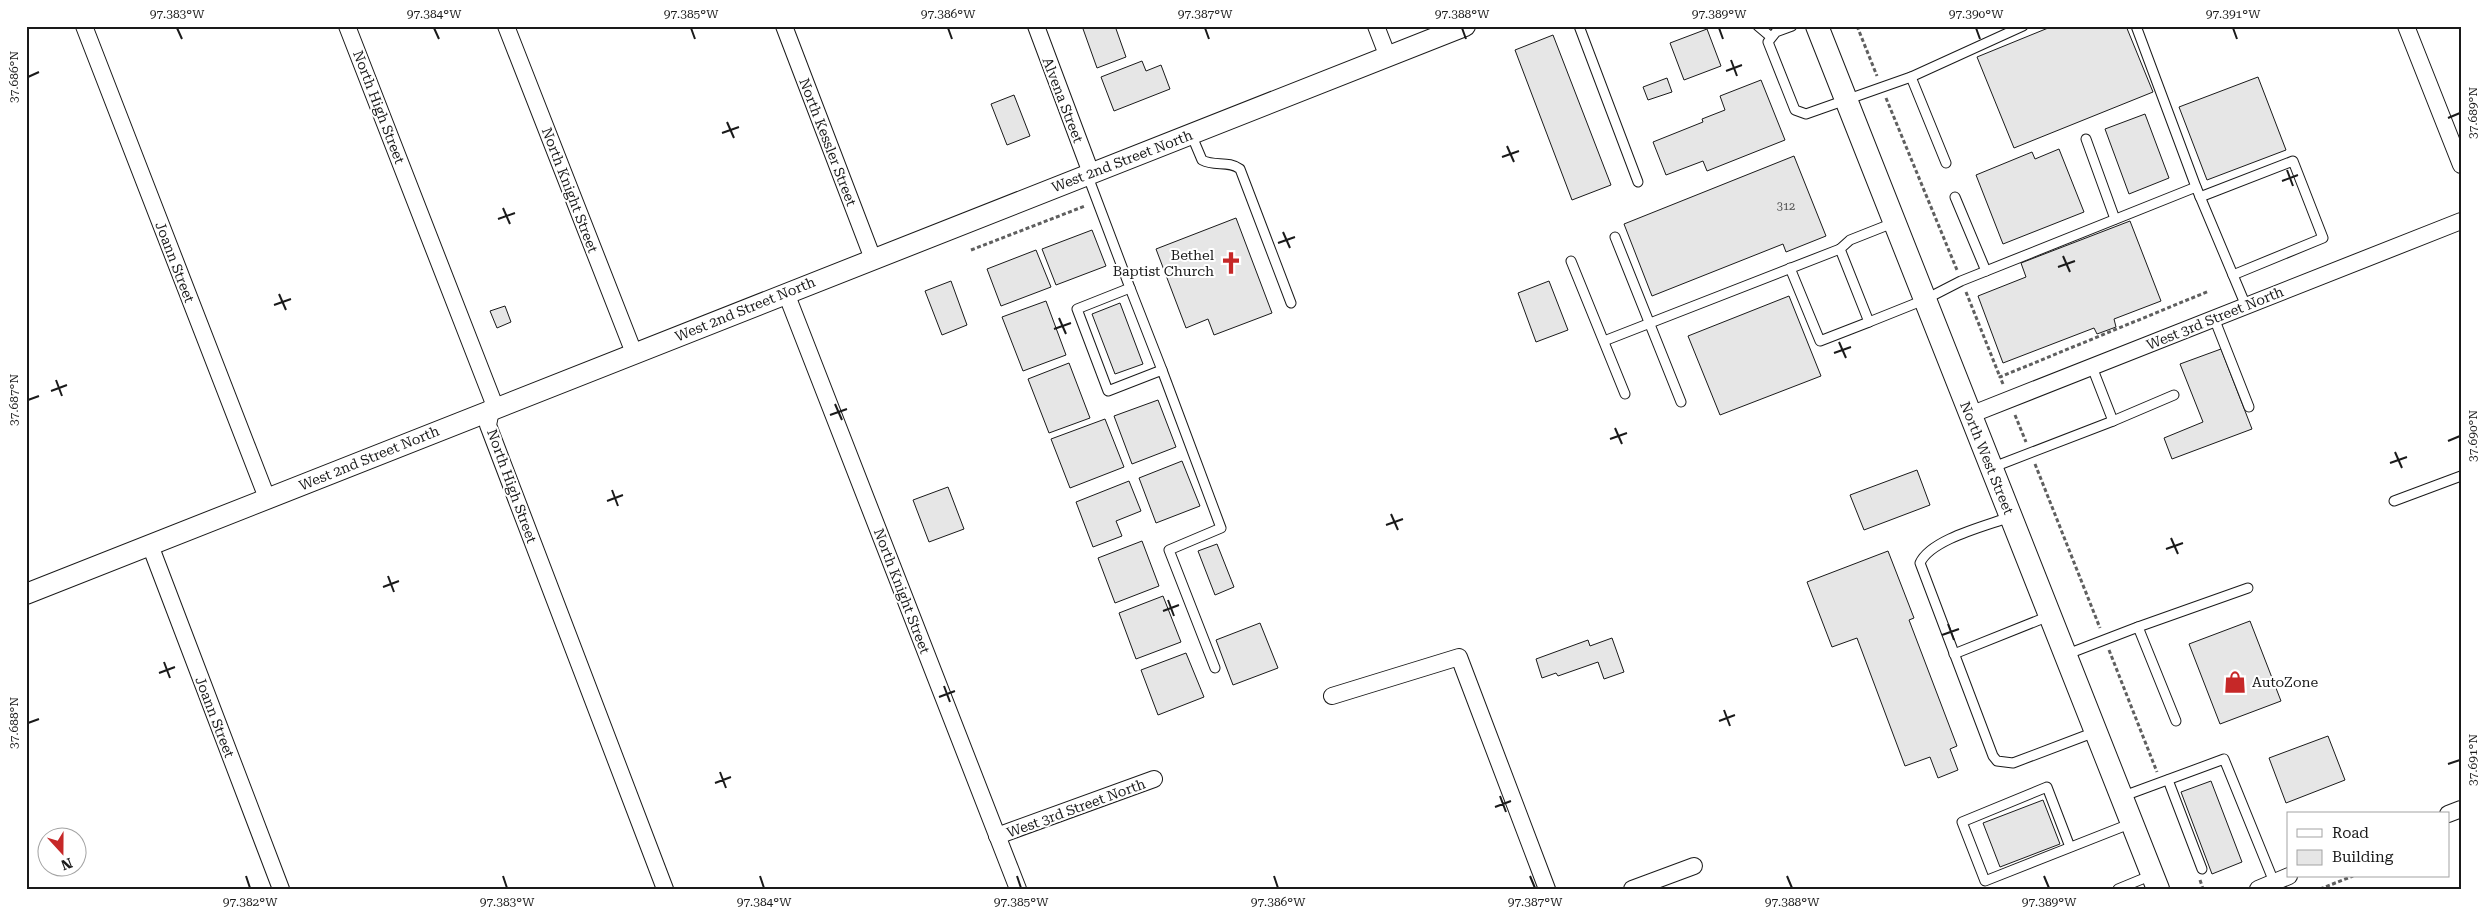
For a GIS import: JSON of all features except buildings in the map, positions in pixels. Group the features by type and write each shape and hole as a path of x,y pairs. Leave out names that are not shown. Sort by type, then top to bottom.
{"main road":[{"name":"North West Street","path":"1816,26 2155,882"}],"street":[{"name":"Joann Street","path":"84,26 267,498"},
{"name":"North High Street","path":"347,26 493,401 488,425 665,889"},
{"name":"North Knight Street","path":"506,26 634,353"},
{"name":"North Kessler Street","path":"784,26 873,259"},
{"name":"Alvena Street","path":"1036,26 1089,173"},
{"path":"1376,26 1388,57"},
{"name":"West 2nd Street North","path":"26,594 1465,26"},
{"path":"2406,26 2461,165"},
{"name":"West 3rd Street North","path":"1970,415 2461,221"},
{"name":"North Knight Street","path":"786,293 1018,889"},
{"name":"Joann Street","path":"150,545 281,889"},
{"path":"1332,696 1459,657 1547,889"},
{"name":"West 3rd Street North","path":"997,836 1154,779"},
{"path":"1632,889 1694,866"},
{"path":"2258,889 2287,877"}],"lane":[{"path":"1579,26 1638,182"},
{"path":"1758,26 1771,37"},
{"path":"1792,26 1771,37 1768,42 1795,110 1806,114 1882,88 2023,26"},
{"path":"2136,26 2196,187 2246,306"},
{"path":"1911,76 1946,163"},
{"path":"1191,134 1202,160 1208,163 1233,164 1240,169 1291,302"},
{"path":"2086,139 2114,219"},
{"path":"2200,197 2293,161 2324,238 2233,275"},
{"path":"1089,173 1130,288 1222,528 1169,550 1215,668"},
{"path":"1790,268 1820,341 1924,300 1986,270 2196,187"},
{"path":"1955,196 1986,270"},
{"path":"1604,341 1840,249 1850,240 1894,223"},
{"path":"1615,237 1681,402"},
{"path":"1840,249 1869,322"},
{"path":"1571,261 1625,394"},
{"path":"1130,288 1077,310 1108,391 1162,370"},
{"path":"2214,318 2249,407"},
{"path":"2092,367 2113,421"},
{"path":"1991,468 2113,421 2174,395"},
{"path":"2394,501 2461,476"},
{"path":"2010,516 1949,540 1923,556 1920,563 1993,756 2004,764 2022,760 2095,732"},
{"path":"2065,655 2248,588"},
{"path":"1954,654 2049,616"},
{"path":"2138,627 2176,721"},
{"path":"2122,797 2224,759 2274,882"},
{"path":"2165,781 2199,870"},
{"path":"2070,847 2047,787 1962,822 1985,881 2070,847 2132,822"},
{"path":"2118,889 2155,882"}],"path":[{"path":"1857,26 2105,640 2165,781"},
{"path":"971,250 1098,201"},
{"path":"2000,377 2209,291"},
{"path":"2199,870 2204,889"},
{"path":"2320,889 2347,878"}],"place":[{"name":"Bethel Baptist Church","path":"1231,263"},
{"name":"AutoZone","path":"2235,682"}]}
